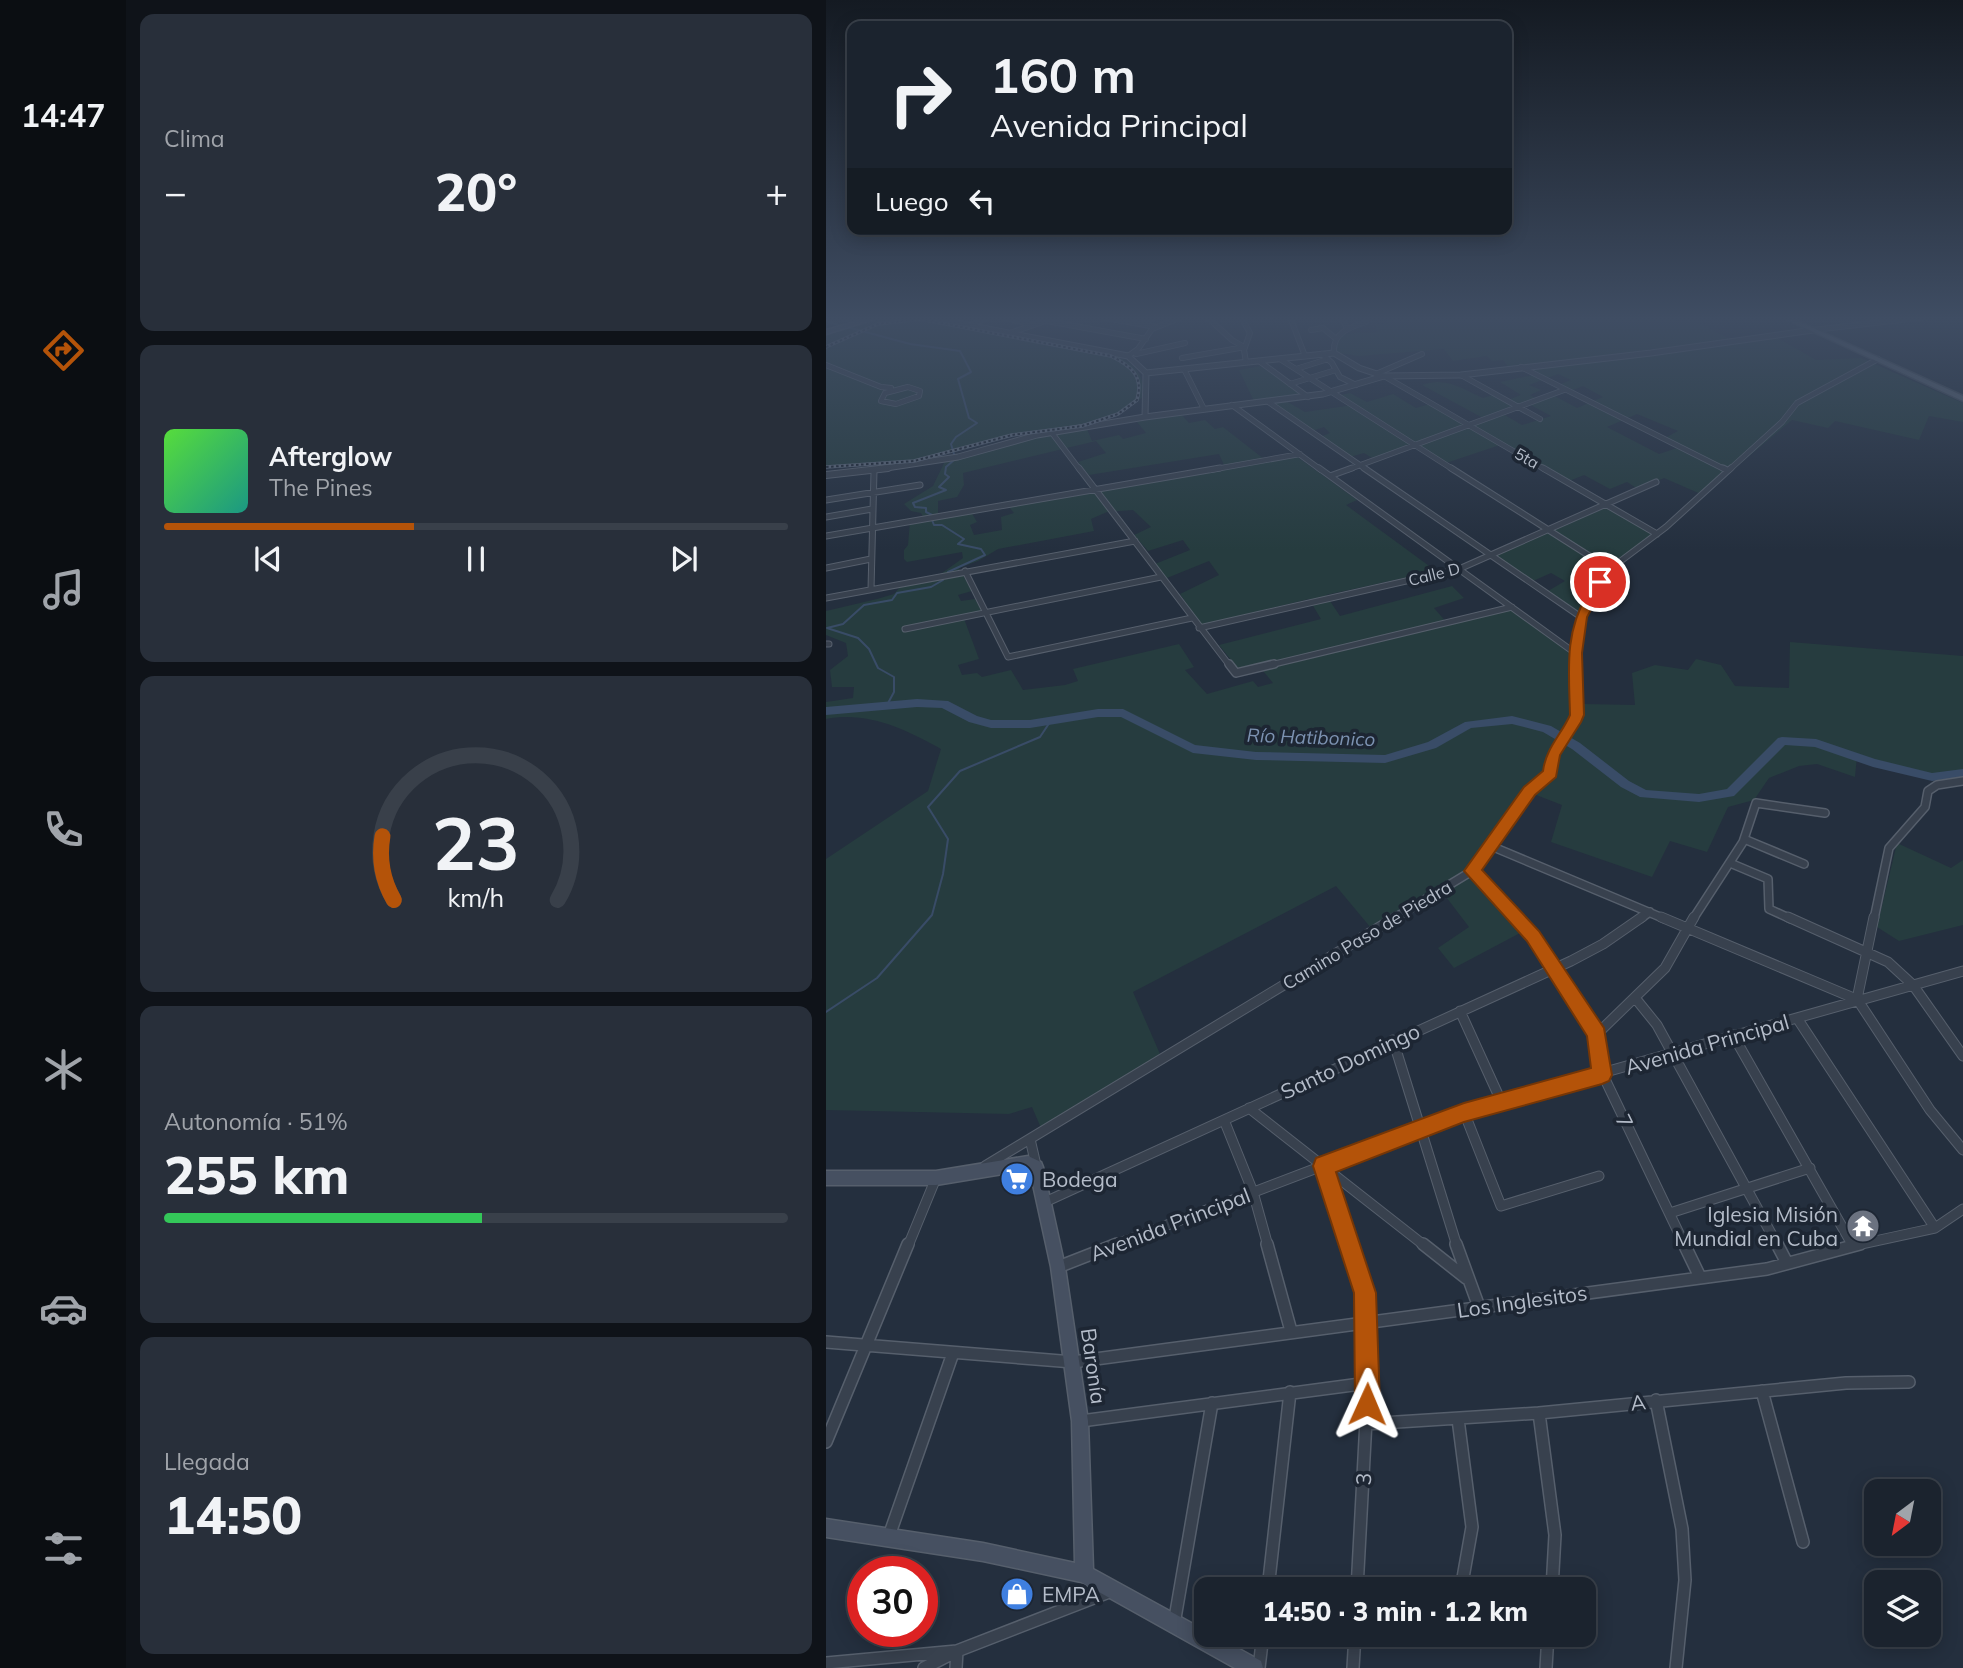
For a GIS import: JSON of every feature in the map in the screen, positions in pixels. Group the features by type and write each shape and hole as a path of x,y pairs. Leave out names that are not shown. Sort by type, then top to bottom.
{"main road":[{"path":"826,1178 936,1178 1028,1163 1036,1167"},
{"name":"Baronía","path":"1036,1167 1058,1267 1080,1421 1084,1574"},
{"path":"826,1528 889,1536 1084,1574 1257,1668"}],"street":[{"path":"884,395 881,401 896,404 910,401 918,395"},
{"path":"1145,417 1146,395"},
{"path":"1197,395 1204,409"},
{"path":"826,475 874,471 958,457 1052,433 1145,417 1320,395"},
{"path":"1339,395 1610,569"},
{"name":"5ta","path":"1417,395 1657,534"},
{"path":"1496,395 1540,419"},
{"path":"1330,476 1551,395"},
{"path":"1574,395 1727,470"},
{"name":"Camino Paso de Piedra","path":"978,1170 1472,871 1530,791 1550,773 1553,755 1577,715 1575,653 1581,617 1590,596 1610,569 1657,534 1782,422 1797,403 1812,395"},
{"path":"1267,401 1581,617"},
{"path":"1232,405 1575,653"},
{"path":"1052,433 1236,673 1512,607"},
{"path":"826,536 1300,454"},
{"path":"871,589 874,471"},
{"name":"Calle D","path":"1199,628 1459,569 1656,482"},
{"path":"826,500 920,485"},
{"path":"826,517 872,509"},
{"path":"826,597 1135,541"},
{"path":"826,568 871,559"},
{"path":"965,571 1007,657 1192,618"},
{"path":"905,629 1161,577"},
{"path":"1857,999 1882,868 1889,848 1925,807 1928,792 1937,785 1963,781"},
{"path":"1597,1034 1665,968 1744,839 1756,803 1825,813"},
{"path":"1744,839 1804,864"},
{"path":"1491,846 1857,999 1930,1110 1963,1150"},
{"path":"1730,863 1768,879 1769,909 1888,962 1913,985 1963,1056"},
{"name":"7","path":"1472,871 1533,936 1597,1034 1602,1075 1700,1276"},
{"name":"Santo Domingo","path":"1045,1202 1554,968 1603,944 1650,912"},
{"name":"Avenida Principal","path":"1058,1267 1464,1112 1963,971"},
{"path":"1636,999 1657,1025 1787,1263"},
{"path":"1460,1011 1501,1101"},
{"path":"1797,1018 1935,1228"},
{"path":"1733,1035 1853,1246"},
{"path":"1393,1041 1467,1279 1479,1307"},
{"path":"1249,1108 1467,1279"},
{"path":"1464,1112 1500,1206 1599,1176"},
{"path":"1224,1120 1253,1192 1291,1331"},
{"path":"1030,1139 1036,1167"},
{"name":"3","path":"1323,1166 1365,1293 1368,1383 1358,1577"},
{"path":"1670,1213 1810,1168"},
{"path":"826,1442 936,1178"},
{"name":"Los Inglesitos","path":"826,1342 1073,1362 1767,1269 1935,1228 1963,1209"},
{"path":"889,1536 953,1353"},
{"name":"A","path":"1366,1424 1539,1413 1846,1383 1909,1382"},
{"path":"1080,1421 1368,1383"},
{"path":"1762,1391 1803,1542"},
{"path":"1269,1577 1290,1392"},
{"path":"1656,1401 1682,1530 1685,1580 1676,1668"},
{"path":"1174,1625 1212,1403"},
{"path":"1539,1413 1555,1535 1553,1577"},
{"path":"1458,1419 1472,1527 1463,1577"},
{"path":"924,1668 957,1651 1113,1590"},
{"path":"1257,1668 1261,1647"},
{"path":"1353,1668 1354,1647"},
{"path":"1546,1668 1547,1647"},
{"path":"826,1663 957,1651"},
{"path":"956,1668 957,1651"}],"green space":[{"path":"826,395 1143,395 1119,414 1086,426 1012,435 909,462 826,468"},
{"path":"1251,395 1304,395 1254,401"},
{"path":"1342,395 1353,395 1367,402 1394,395 1416,408 1430,404 1468,425 1483,418 1440,395 1476,395 1483,398 1493,395 1505,401 1530,395 1539,400 1553,395 1577,408 1603,397 1599,395 1945,395 1963,403 1963,422 1929,416 1919,440 1835,421 1828,428 1792,420 1703,495 1664,478 1638,489 1627,482 1610,489 1584,475 1569,481 1503,444 1446,463 1415,444 1374,459 1364,453 1350,457 1320,437 1330,433 1324,427 1312,431 1271,403 1286,401 1305,412 1353,405","holes":["1529,404 1551,416 1522,425 1503,414","1637,414 1678,431 1665,438 1680,447 1659,454 1607,427"]},
{"path":"1180,413 1189,423 1205,420 1215,429 1223,427 1264,459 1224,465 1219,454 1089,475 1078,462 1106,453 1096,441 963,473 964,485 957,497 938,501 938,514 970,510 977,522 970,525 974,535 1002,530 1001,517 1014,513 1009,507 1296,456 1357,500 1346,505 1436,571 1326,595 1340,616 1452,586 1464,598 1434,608 1448,624 1508,607 1573,654 1569,700 1583,704 1635,705 1632,673 1655,665 1688,670 1696,659 1721,665 1735,686 1789,688 1790,642 1963,656 1963,783 1930,779 1857,756 1855,777 1817,764 1799,766 1769,778 1754,800 1728,807 1707,852 1670,841 1652,877 1551,842 1562,805 1526,791 1471,874 1522,932 1454,968 1438,948 1469,927 1440,889 1371,928 1336,886 1133,992 1160,1054 1041,1128 1032,1107 1009,1114 826,1110 826,859 928,791 941,749 886,723 842,717 826,719 826,702 853,698 854,687 832,687 830,670 848,656 846,643 826,635 826,611 894,594 900,587 935,578 963,558 962,552 907,562 904,559 910,521 923,517 921,513 911,511 904,504 933,486 945,461 1048,435 1087,429 1092,441 1119,435 1123,439 1146,433 1137,422","holes":["1133,510 1151,527 1134,535 1148,551 1183,540 1190,550 1155,564 1167,578 1209,561 1219,575 1180,594 1201,625 1309,599 1321,619 1219,645 1239,670 1259,666 1273,683 1258,687 1253,681 1207,694 1185,670 1194,667 1179,644 1073,669 1078,681 1065,685 1023,690 1011,670 982,677 977,673 962,675 958,665 979,659 963,616 982,611 975,599 961,601 958,595 972,591 959,568 998,549 1094,531 1091,519 1107,512"]},
{"path":"1607,507 1656,535 1613,570 1581,616 1548,591 1565,581 1551,573 1533,581 1496,556"},
{"path":"1897,843 1951,868 1963,860 1963,925 1899,941 1877,927"}],"waterway":[{"path":"954,454 951,444 956,437 977,423 969,418 962,395"},
{"path":"932,515 926,512 926,508 915,507 913,503 946,490 939,487 949,477 945,474 946,467 954,460"},
{"path":"932,520 934,525 942,525 964,539 958,544 981,549 985,555 948,572"},
{"path":"887,705 894,692 894,677 878,668 869,649 858,638 827,628 843,624 864,605 892,600 897,593 931,587 943,580"},
{"name":"Río Hatibonico","path":"826,711 917,703 944,704 973,719 991,724 1030,724 1098,713 1123,713 1193,749 1256,756 1385,759 1432,745 1469,725 1512,720 1547,729 1576,746 1625,784 1644,794 1699,798 1730,793 1782,741 1816,743 1873,763 1932,777 1963,773"},
{"path":"826,1012 877,978 932,915 943,874 948,839 928,807 960,771 1040,737 1050,722"}],"railway":[{"path":"826,467 914,461 1012,435 1082,426 1118,414 1137,400 1138,395"}],"place":[{"name":"Bodega","path":"1017,1179"},
{"name":"Iglesia Misión Mundial en Cuba","path":"1863,1226"},
{"name":"EMPA","path":"1017,1594"}],"route":[{"path":"1367,1404 1365,1293 1323,1166 1464,1112 1602,1075 1597,1034 1533,936 1472,871 1516,814 1530,791 1553,769 1553,755 1574,722 1577,715 1575,653 1581,617 1590,596 1600,582"}]}
